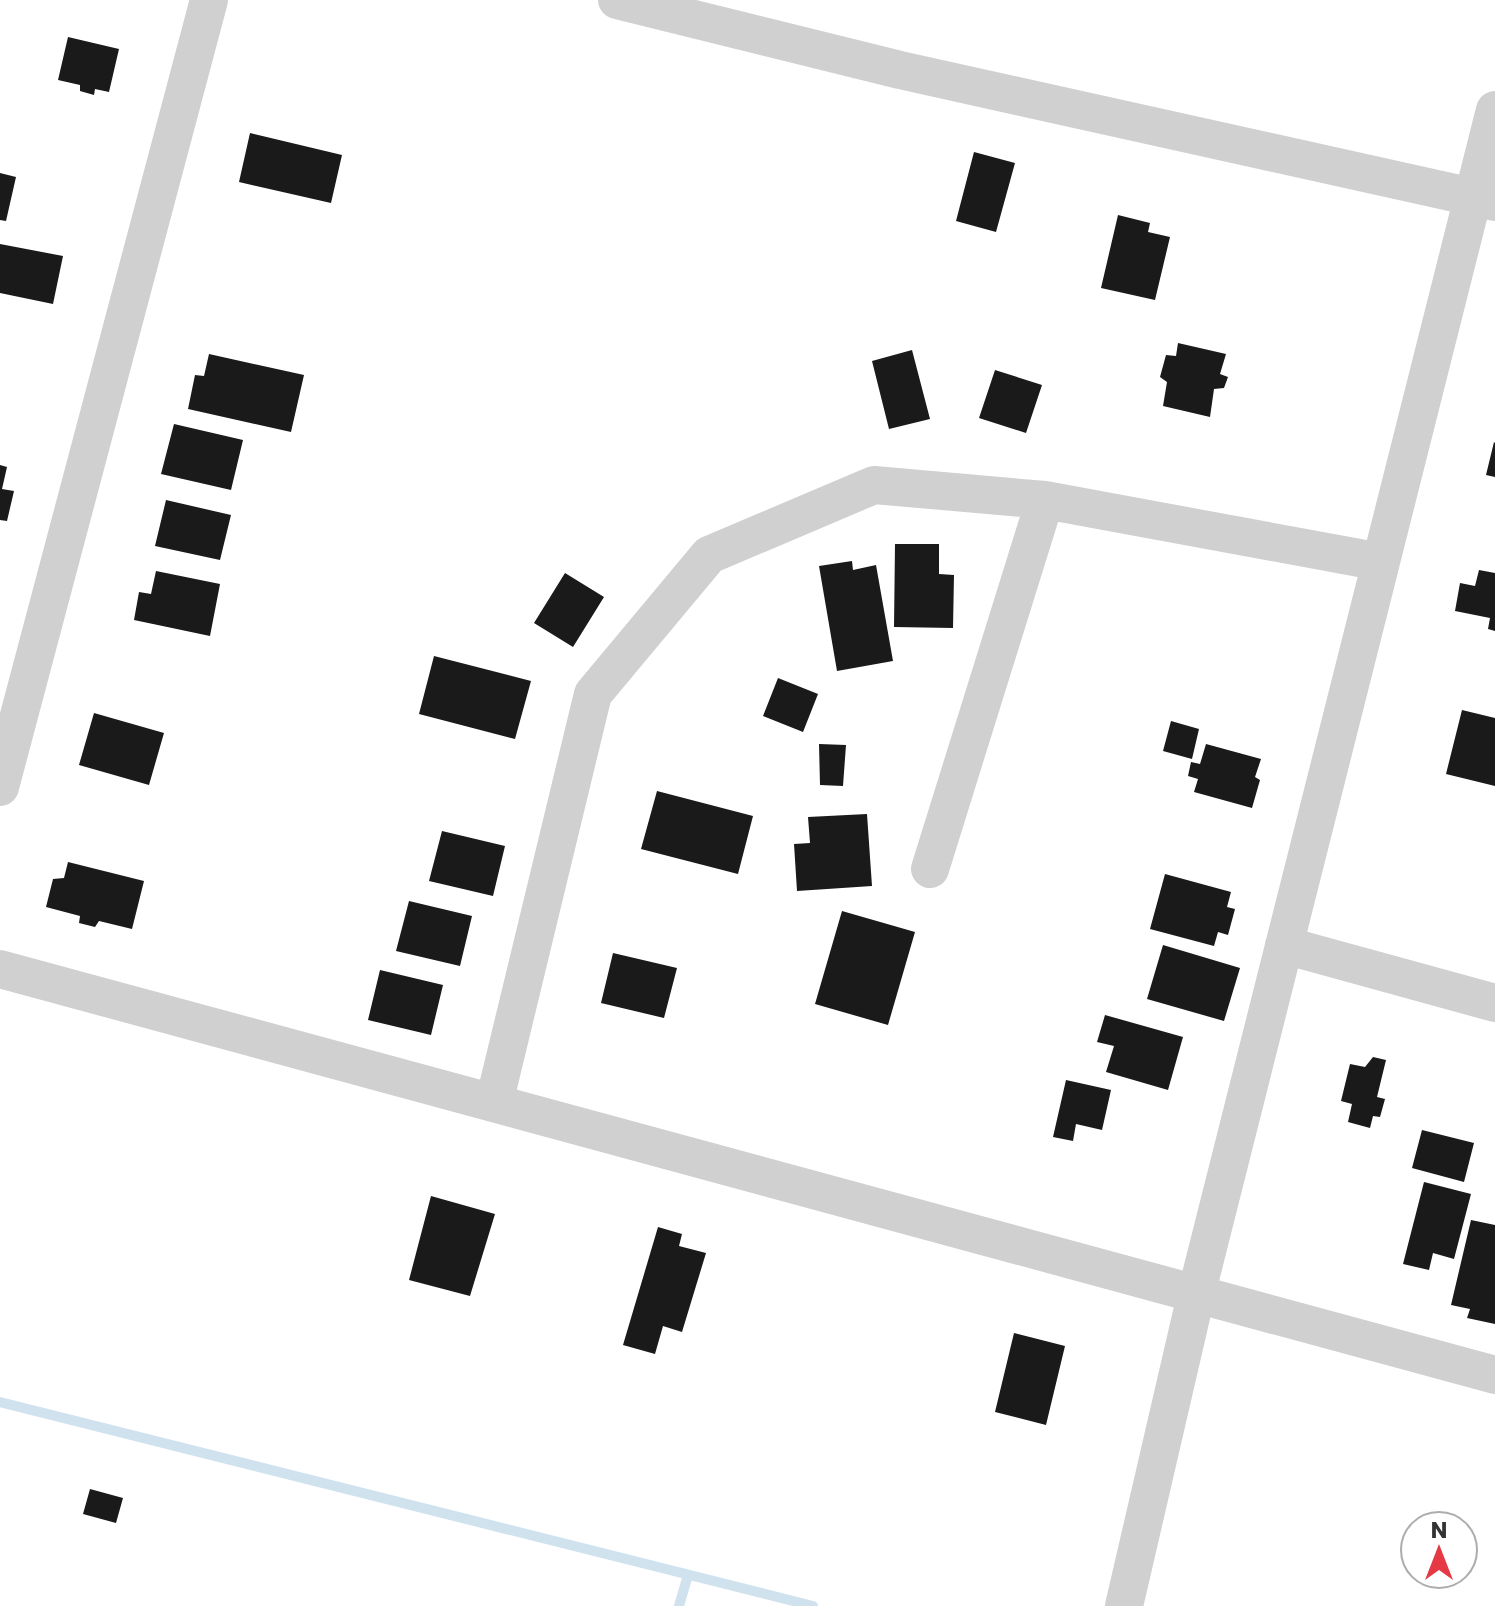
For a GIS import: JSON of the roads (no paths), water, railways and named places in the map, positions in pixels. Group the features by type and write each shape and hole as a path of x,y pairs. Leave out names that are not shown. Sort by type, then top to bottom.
{"street":[{"path":"0,787 209,0"},
{"path":"617,0 900,70 1484,199"},
{"path":"1124,1606 1197,1291 1381,562 1484,199 1495,110"},
{"path":"494,1103 593,694 709,555 874,485 1045,500 1381,562"},
{"path":"930,869 1045,500"},
{"path":"1284,945 1495,1003"},
{"path":"0,969 1197,1291 1495,1375"}],"waterway":[{"path":"0,1402 813,1606"},
{"path":"679,1606 688,1575"}]}
